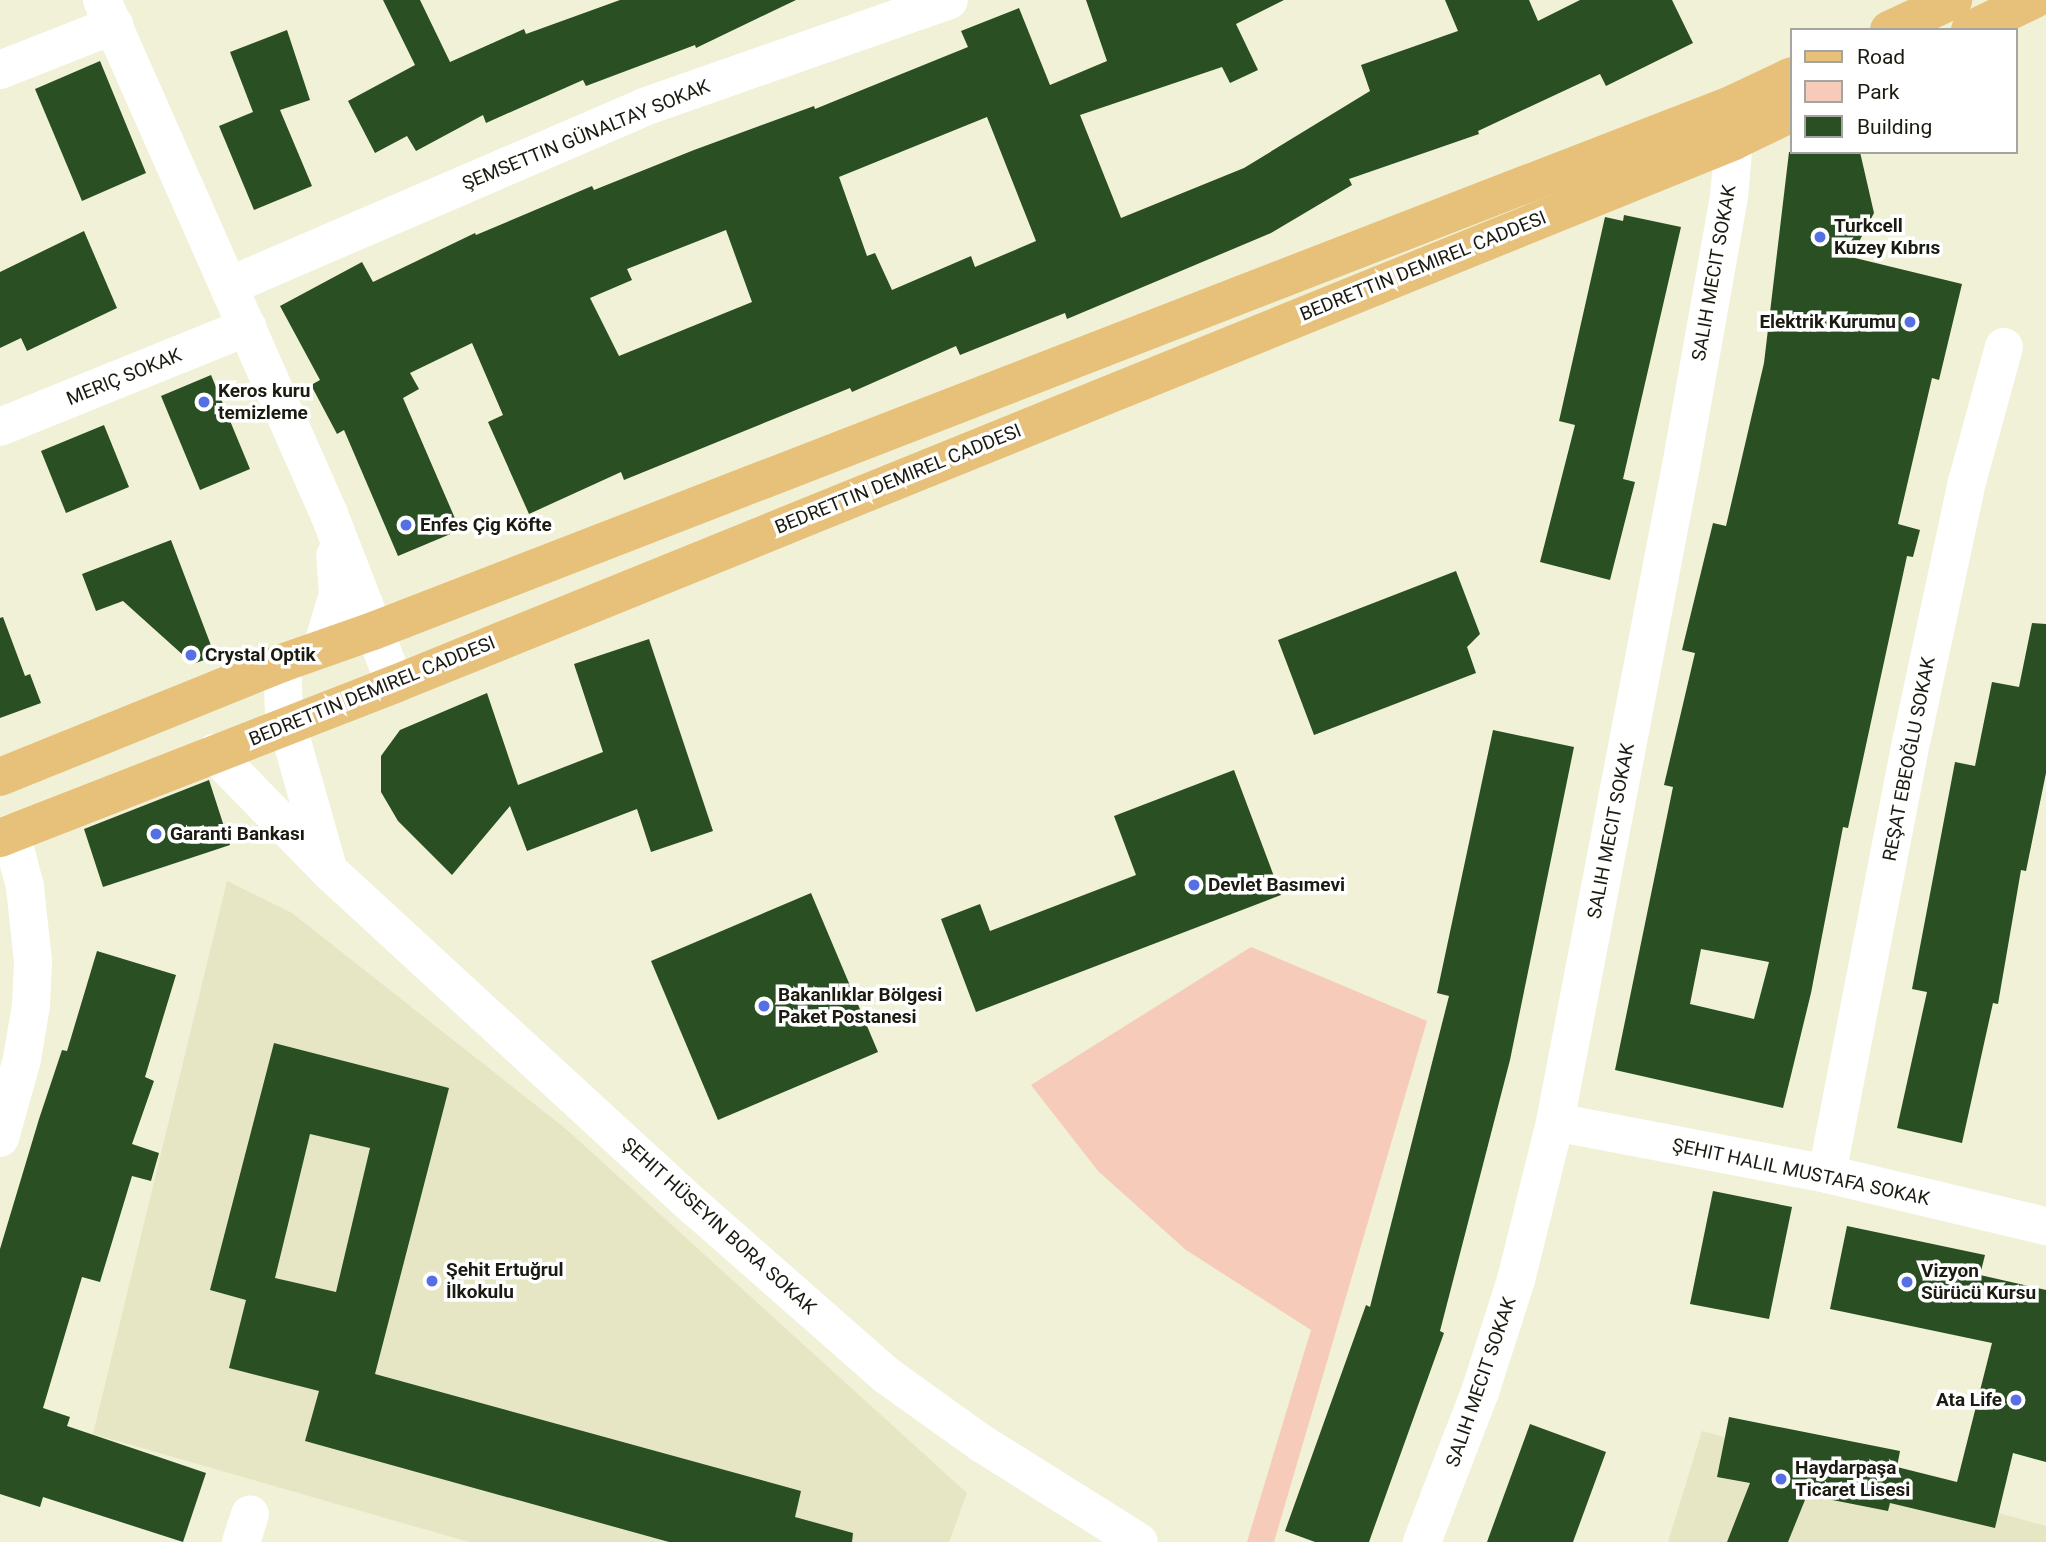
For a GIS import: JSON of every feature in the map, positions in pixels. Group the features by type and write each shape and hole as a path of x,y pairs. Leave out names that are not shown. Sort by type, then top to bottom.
{"main road":[{"path":"1893,28 1953,0"},
{"path":"1974,28 2033,0"},
{"name":"BEDRETTIN DEMIREL CADDESI","path":"5,835 395,684 1734,122 1790,78"},
{"name":"BEDRETTIN DEMIREL CADDESI","path":"0,777 282,663 1734,122 1790,113"}],"street":[{"name":"ŞEMSETTIN GÜNALTAY SOKAK","path":"229,286 644,107 949,0"},
{"path":"0,70 108,12 329,514 395,684"},
{"name":"SALIH MECIT SOKAK","path":"1422,1542 1480,1392 1516,1280 1555,1122 1681,466 1728,197 1734,122"},
{"name":"MERIÇ SOKAK","path":"0,427 248,327"},
{"name":"REŞAT EBEOĞLU SOKAK","path":"1826,1174 1958,523 2004,347"},
{"path":"322,648 338,594 329,514"},
{"path":"282,663 287,725 329,871"},
{"name":"ŞEHIT HÜSEYIN BORA SOKAK","path":"214,753 329,871 696,1208 886,1375 981,1443 1139,1542"},
{"path":"0,1138 22,1059 33,973 30,921 5,835"},
{"name":"ŞEHIT HALIL MUSTAFA SOKAK","path":"1555,1122 1826,1174 2046,1226"}],"shaded area":[{"name":"Şehit Ertuğrul İlkokulu","path":"227,881 292,913 566,1129 967,1493 949,1542 469,1542 93,1434"},
{"name":"Haydarpaşa Ticaret Lisesi","path":"1702,1431 2046,1526 2046,1542 1668,1542"}],"green space":[{"path":"1251,947 1427,1021 1274,1542 1247,1542 1311,1330 1186,1250 1098,1171 1031,1085"}],"building":[{"path":"383,0 420,0 450,62 524,29 526,34 620,0 796,0 696,48 695,45 586,86 583,80 486,123 483,115 416,151 407,136 375,153 348,101 415,65"},
{"path":"1086,0 1284,0 1236,24 1258,70 1230,83 1222,67 1080,115 1121,218 1244,168 1370,91 1361,65 1458,31 1445,0 1529,0 1538,21 1580,0 1672,0 1693,43 1606,86 1600,74 1478,131 1479,134 1349,179 1352,185 1271,233 1067,319 1065,313 960,355 956,346 852,392 850,388 624,480 621,472 529,514 488,422 503,415 472,343 410,373 419,389 403,398 460,530 398,556 344,430 337,434 311,385 320,380 280,306 362,262 373,282 475,233 476,235 592,186 594,190 814,106 815,109 968,47 961,31 1019,8 1050,85 1107,61","holes":["987,117 1036,241 975,267 971,256 892,290 875,253 867,256 839,177","726,230 752,302 619,356 590,298 632,280 627,269"]},
{"path":"287,30 310,100 280,110 312,186 254,210 219,126 253,112 230,52"},
{"path":"100,61 146,173 82,201 35,89"},
{"path":"1789,152 1860,154 1874,213 1851,257 1962,284 1939,380 1932,378 1898,524 1920,530 1913,557 1907,556 1848,828 1843,827 1811,993 1783,1108 1615,1070 1673,787 1664,785 1695,653 1682,650 1713,523 1726,526 1764,363","holes":["1701,949 1769,962 1754,1019 1690,1004"]},
{"path":"1624,215 1681,227 1623,479 1635,482 1610,580 1540,562 1575,425 1559,421 1605,217 1623,221"},
{"path":"84,231 117,308 27,351 21,338 0,348 0,272"},
{"path":"211,375 250,469 200,490 161,396"},
{"path":"104,425 129,487 66,513 41,451"},
{"path":"171,540 215,656 193,664 123,601 96,611 82,574"},
{"path":"1456,571 1480,634 1467,647 1476,673 1314,735 1278,640"},
{"path":"3,617 25,676 30,674 41,703 0,718 0,618"},
{"path":"2032,623 2046,624 2046,773 2026,871 2021,870 1998,1004 1993,1003 1962,1143 1897,1128 1927,992 1912,989 1955,762 1975,766 1992,682 2019,687"},
{"path":"649,639 713,831 651,852 637,809 527,851 510,806 452,875 398,821 381,792 381,756 400,730 487,693 518,785 603,752 574,664"},
{"path":"1493,730 1574,747 1510,1060 1440,1331 1444,1333 1369,1542 1315,1542 1285,1531 1366,1305 1370,1307 1449,996 1437,993"},
{"name":"Devlet Basımevi","path":"1234,770 1281,895 976,1012 941,919 980,904 990,931 1136,875 1114,816"},
{"name":"Garanti Bankası","path":"209,780 230,845 103,887 84,829"},
{"name":"Bakanlıklar Bölgesi Paket Postanesi","path":"811,893 878,1052 718,1120 651,961"},
{"path":"97,951 176,975 145,1077 154,1081 132,1144 159,1153 151,1181 132,1176 100,1282 82,1277 43,1408 70,1417 67,1426 206,1473 183,1542 43,1497 40,1507 0,1494 0,1249 39,1119 62,1050 67,1051"},
{"path":"274,1043 449,1088 375,1374 801,1491 795,1517 853,1533 852,1542 669,1542 305,1441 319,1391 229,1368 246,1300 210,1290","holes":["310,1134 370,1148 336,1292 275,1278"]},
{"path":"1713,1191 1792,1207 1769,1319 1690,1304"},
{"path":"1847,1226 1985,1255 1980,1275 2046,1290 2046,1462 2013,1453 1995,1528 1890,1503 1888,1511 1807,1495 1788,1542 1727,1542 1750,1483 1717,1477 1729,1417 1900,1451 1897,1467 1957,1482 1992,1343 1830,1309"},
{"path":"1530,1424 1606,1452 1573,1542 1487,1542"}],"place":[{"name":"Turkcell Kuzey Kıbrıs","path":"1820,237"},
{"name":"Elektrik Kurumu","path":"1910,322"},
{"name":"Keros kuru temizleme","path":"204,402"},
{"name":"Enfes Çig Köfte","path":"406,525"},
{"name":"Crystal Optik","path":"191,655"},
{"name":"Garanti Bankası","path":"156,834"},
{"name":"Devlet Basımevi","path":"1194,885"},
{"name":"Bakanlıklar Bölgesi Paket Postanesi","path":"764,1006"},
{"name":"Şehit Ertuğrul İlkokulu","path":"432,1281"},
{"name":"Vizyon Sürücü Kursu","path":"1907,1282"},
{"name":"Ata Life","path":"2016,1400"},
{"name":"Haydarpaşa Ticaret Lisesi","path":"1781,1479"}]}
